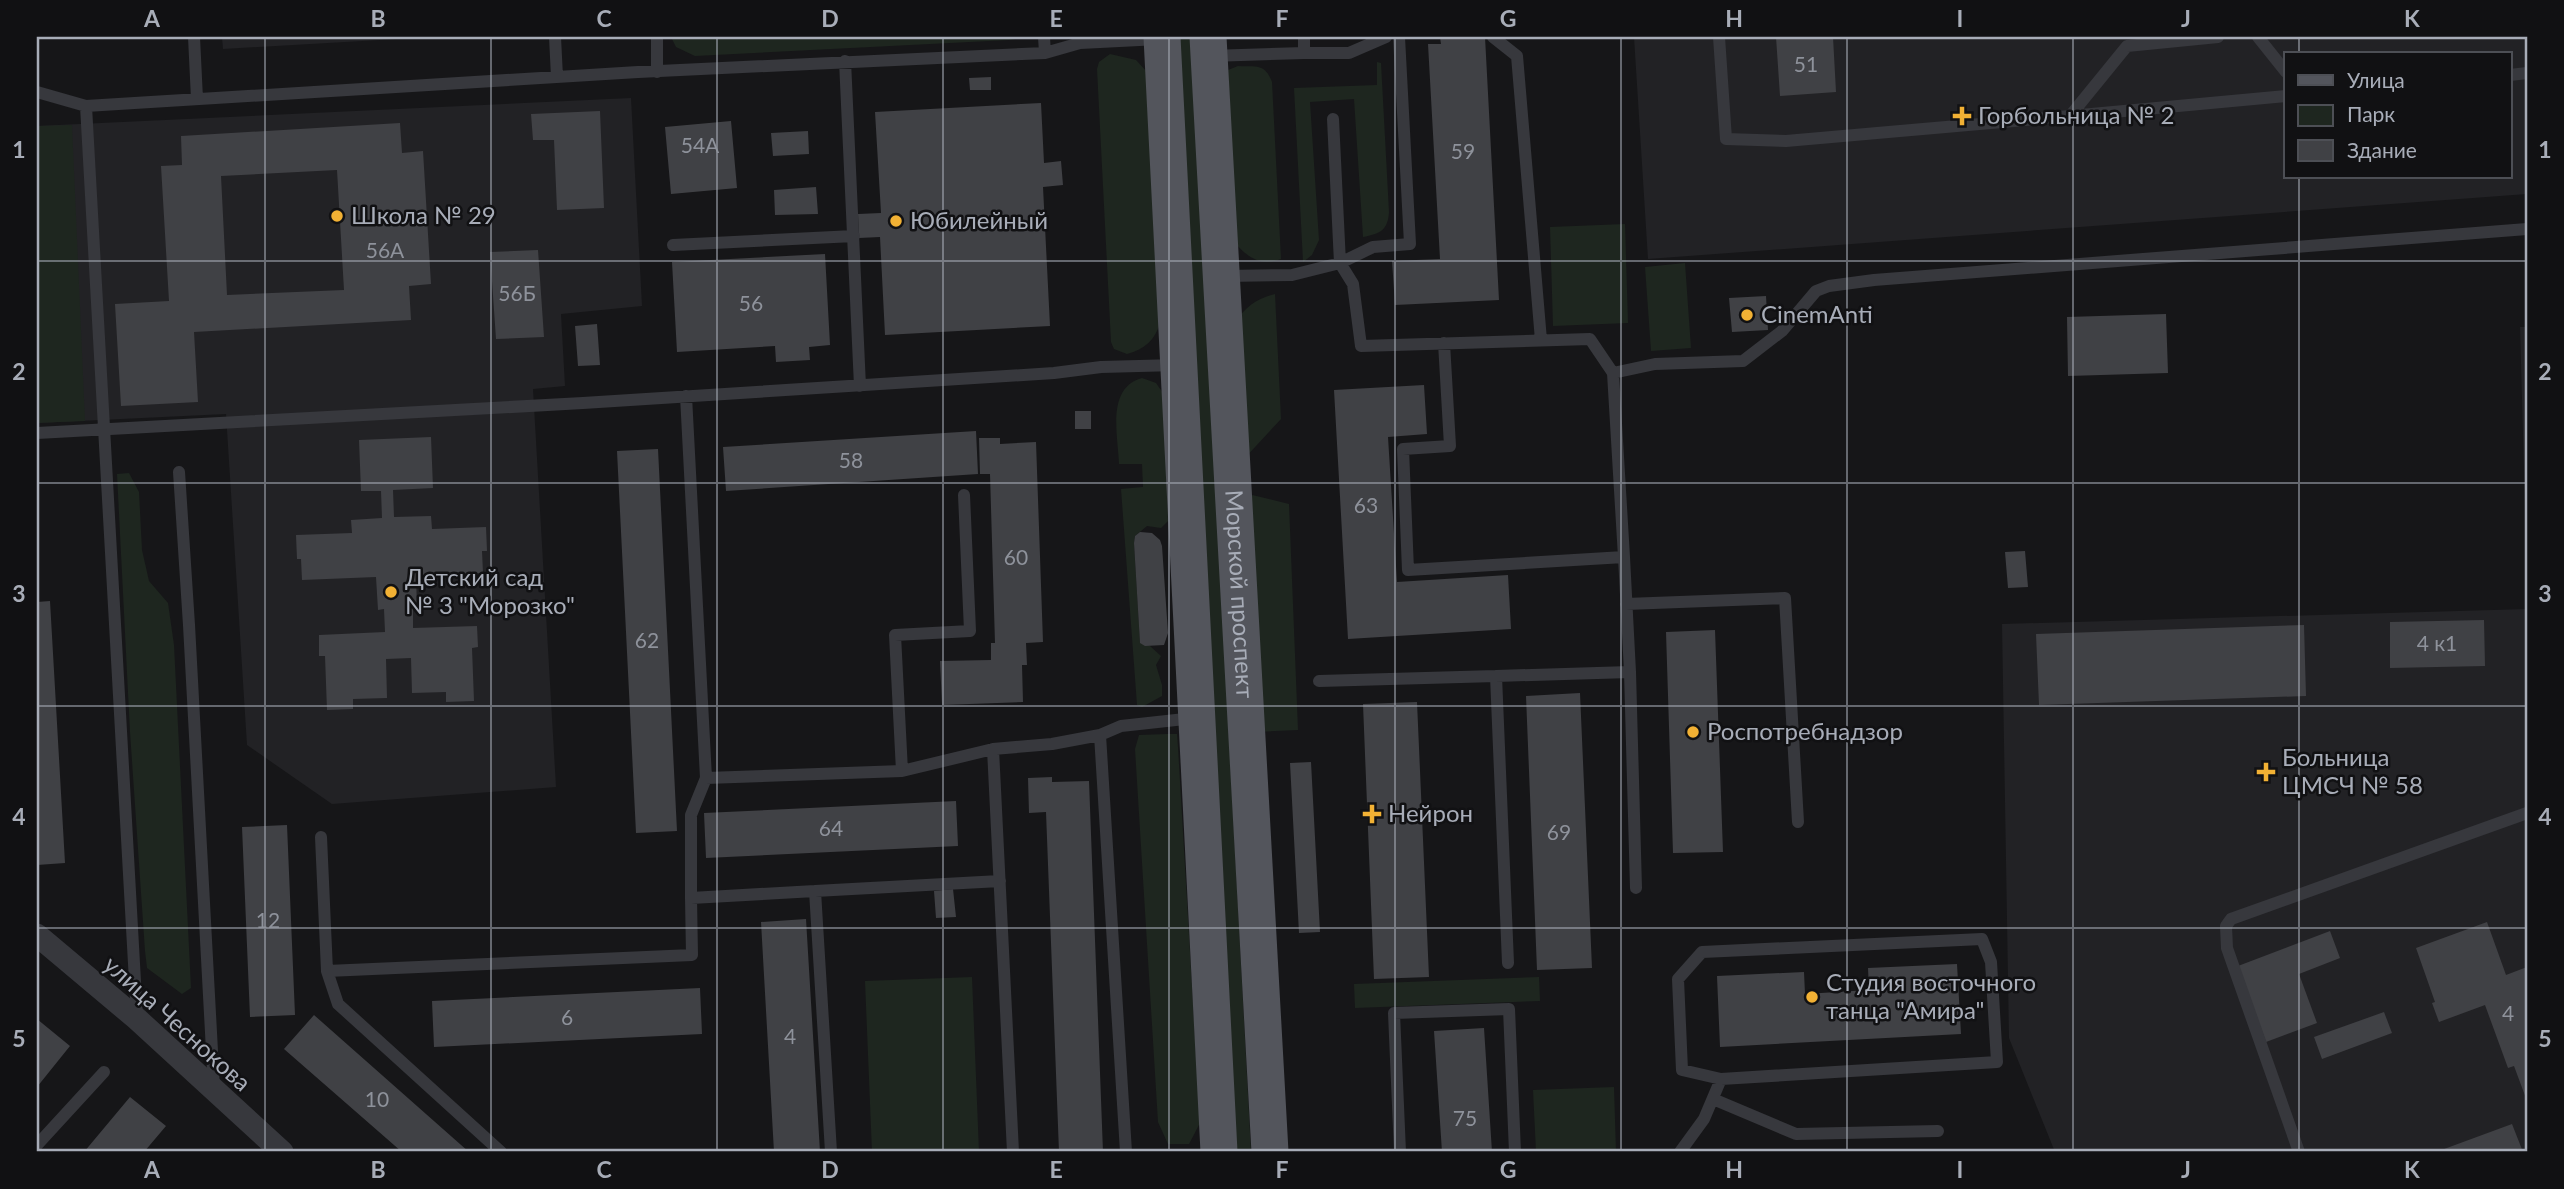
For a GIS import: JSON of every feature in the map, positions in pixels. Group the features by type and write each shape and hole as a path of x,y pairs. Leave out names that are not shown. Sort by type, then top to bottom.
{"main road":[{"name":"Морской проспект","path":"1163,38 1177,365 1198,718 1219,1152"},
{"name":"Морской проспект","path":"1208,46 1270,1152"}],"street":[{"name":"улица Чеснокова","path":"37,935 137,1019 214,1088 246,1122 282,1152"}],"lane":[{"path":"194,37 197,99"},
{"path":"555,37 557,77"},
{"path":"657,37 657,72"},
{"path":"1044,37 1045,53"},
{"path":"1304,37 1304,53"},
{"path":"1208,46 1304,53 1349,53 1386,37"},
{"path":"1221,276 1292,275 1340,263 1373,247 1410,244 1399,37"},
{"path":"1493,37 1517,55 1541,340"},
{"path":"1720,37 1726,139 1786,141 2284,96"},
{"path":"2070,116 2127,46 2218,37"},
{"path":"2258,37 2284,70"},
{"path":"37,92 86,106 845,61 1045,53 1080,43 1163,38"},
{"path":"845,61 860,386"},
{"path":"86,106 137,1019"},
{"path":"1333,119 1340,263 1353,284 1361,346 1590,339 1613,373 1630,672 1636,888"},
{"path":"1613,373 1656,364 1743,361 1782,331 1816,291 1829,286 2527,229"},
{"path":"673,245 854,236"},
{"path":"1444,343 1450,446 1403,449 1408,570 1624,557"},
{"path":"37,433 860,386 1054,373 1101,367 1177,365"},
{"path":"327,971 692,955 691,815 706,778 686,396"},
{"path":"179,472 214,1088"},
{"path":"902,771 895,635 971,631 964,495"},
{"path":"1626,604 1785,598 1798,822"},
{"path":"1320,681 1630,672"},
{"path":"1496,676 1508,963"},
{"path":"706,778 902,771 993,749 1052,744 1100,735 1121,726 1198,718"},
{"path":"1100,735 1126,1152"},
{"path":"993,749 1013,1152"},
{"path":"2299,1152 2227,948 2226,926 2231,919 2527,813"},
{"path":"321,837 327,971 338,1004 501,1152"},
{"path":"691,898 1000,881"},
{"path":"815,891 831,1152"},
{"path":"1982,939 1991,962 1997,1062 1721,1079 1682,1070 1678,979 1702,952 1982,939"},
{"path":"1400,1152 1394,1013 1509,1009 1515,1152"},
{"path":"37,1145 104,1072"},
{"path":"1680,1152 1704,1119 1721,1079"},
{"path":"1713,1099 1796,1134 1938,1131"}],"shaded area":[{"path":"222,37 432,37 223,49"},
{"name":"Горбольница № 2","path":"1634,37 2527,37 2527,194 1648,259"},
{"name":"Школа № 29","path":"631,98 642,306 561,314 565,386 533,389 556,787 332,804 247,745 226,414 37,423 37,126"},
{"path":"2520,327 2527,327 2527,580"},
{"name":"Больница ЦМСЧ № 58","path":"2527,609 2527,1152 2055,1152 2009,1038 2002,624"}],"green space":[{"path":"671,37 1032,37 695,56 676,47"},
{"path":"1173,37 1192,37 1251,1152 1235,1152"},
{"path":"1110,54 1136,60 1148,73 1160,323 1148,343 1127,354 1114,349 1111,342 1097,69 1099,62"},
{"path":"1377,62 1381,63 1389,212 1387,223 1378,233 1363,237 1354,99 1310,102 1319,240 1312,255 1303,262 1294,88 1377,85"},
{"path":"1238,66 1263,69 1272,82 1281,259 1274,261 1256,260 1236,244 1228,70"},
{"path":"72,125 85,421 37,423 37,126"},
{"path":"1625,224 1628,323 1553,326 1550,227"},
{"path":"1685,263 1691,348 1651,351 1645,267"},
{"path":"1275,294 1281,419 1243,460 1235,322 1252,304"},
{"path":"1142,378 1156,383 1165,396 1168,521 1161,528 1147,526 1135,536 1134,543 1140,642 1150,646 1161,656 1156,665 1162,696 1142,707 1137,705 1121,489 1143,487 1142,464 1119,464 1116,427 1123,392 1131,383"},
{"path":"129,473 139,492 142,550 149,581 168,603 174,645 191,988 182,994 147,968 145,951 130,732 117,474"},
{"path":"1244,493 1289,504 1298,730 1254,732"},
{"path":"1177,734 1200,1123 1189,1144 1168,1144 1158,1122 1135,749 1139,735"},
{"path":"972,977 979,1152 872,1152 865,981"},
{"path":"1539,977 1540,1001 1355,1008 1354,984"},
{"path":"1614,1087 1616,1152 1536,1152 1533,1090"}],"building":[{"path":"1440,37 1485,37 1499,300 1395,305 1392,261 1440,259 1428,44 1441,44"},
{"path":"1776,37 1833,37 1836,92 1780,96"},
{"path":"991,77 991,90 970,90 969,78"},
{"path":"1041,103 1044,163 1061,161 1063,185 1043,187 1050,326 885,335 880,237 859,238 858,214 881,213 875,112"},
{"path":"600,111 604,208 557,210 554,140 533,140 531,114"},
{"path":"731,121 737,188 671,194 665,127"},
{"path":"400,123 402,153 423,151 431,284 409,286 411,320 194,332 198,402 121,406 115,304 169,301 161,166 182,165 181,136","holes":["337,170 344,290 227,295 221,176"]},
{"path":"808,131 809,154 773,156 771,133"},
{"path":"816,187 818,214 775,215 774,190"},
{"path":"538,250 544,337 496,339 490,252"},
{"path":"825,254 830,345 809,347 810,360 776,362 775,346 677,352 672,262"},
{"path":"1766,296 1768,330 1732,332 1729,298"},
{"path":"2166,314 2168,373 2068,376 2067,317"},
{"path":"597,324 600,365 578,366 575,326"},
{"path":"1424,385 1427,434 1388,437 1397,582 1508,575 1511,629 1348,639 1334,390"},
{"path":"1075,411 1091,411 1091,429 1075,429"},
{"path":"976,431 978,474 726,491 723,447"},
{"path":"431,437 433,488 393,490 394,517 431,516 432,529 486,527 487,551 482,551 483,573 416,576 417,608 413,608 413,628 477,626 478,647 472,648 474,701 446,702 446,692 412,693 411,658 386,659 387,698 353,699 353,709 327,710 325,656 319,656 319,635 385,632 384,609 378,610 376,577 302,580 301,559 297,559 296,535 352,533 351,520 382,518 381,491 361,491 359,440"},
{"path":"979,438 1000,438 1000,444 1036,442 1043,642 1026,643 1027,665 1022,665 1023,702 942,705 940,661 991,660 991,643 995,643 990,474 980,474"},
{"path":"658,449 677,831 636,833 617,451"},
{"path":"1140,532 1152,533 1162,546 1168,633 1164,645 1145,646 1140,643 1134,543 1135,536"},
{"path":"2025,551 2028,587 2008,588 2005,552"},
{"path":"50,601 65,863 37,865 37,602"},
{"path":"2484,620 2485,666 2390,668 2390,622"},
{"path":"2304,625 2306,696 2039,705 2036,634"},
{"path":"1715,630 1723,852 1673,853 1666,632"},
{"path":"1580,693 1592,968 1537,970 1526,696"},
{"path":"1417,702 1429,977 1374,979 1363,704"},
{"path":"1311,762 1320,932 1299,933 1290,763"},
{"path":"1052,777 1052,782 1089,781 1103,1152 1059,1152 1046,812 1029,813 1028,778"},
{"path":"956,801 958,846 706,858 704,813"},
{"path":"287,825 295,1015 250,1017 242,827"},
{"path":"953,889 956,917 936,918 934,891"},
{"path":"806,919 820,1152 774,1152 761,922"},
{"path":"2487,922 2506,975 2527,967 2527,1101 2514,1066 2508,1068 2485,1005 2439,1022 2432,1003 2435,1002 2416,948"},
{"path":"2330,931 2340,958 2299,974 2317,1023 2266,1042 2238,966"},
{"path":"1957,964 1961,1034 1720,1047 1717,976 1804,972 1805,994 1869,990 1868,968"},
{"path":"700,988 702,1034 434,1047 432,1001"},
{"path":"2384,1012 2392,1033 2322,1059 2314,1037"},
{"path":"314,1015 469,1152 402,1152 284,1049"},
{"path":"37,1019 70,1046 37,1087"},
{"path":"1484,1028 1492,1152 1442,1152 1434,1031"},
{"path":"130,1097 166,1126 144,1152 84,1152"},
{"path":"2512,1124 2523,1152 2436,1152"}],"place":[{"name":"Горбольница № 2","path":"1962,116"},
{"name":"Школа № 29","path":"337,216"},
{"name":"Юбилейный","path":"896,221"},
{"name":"CinemAnti","path":"1747,315"},
{"name":"Детский сад № 3 \"Морозко\"","path":"391,592"},
{"name":"Роспотребнадзор","path":"1693,732"},
{"name":"Больница ЦМСЧ № 58","path":"2266,772"},
{"name":"Нейрон","path":"1372,814"},
{"name":"Студия восточного танца \"Амира\"","path":"1812,997"}]}
